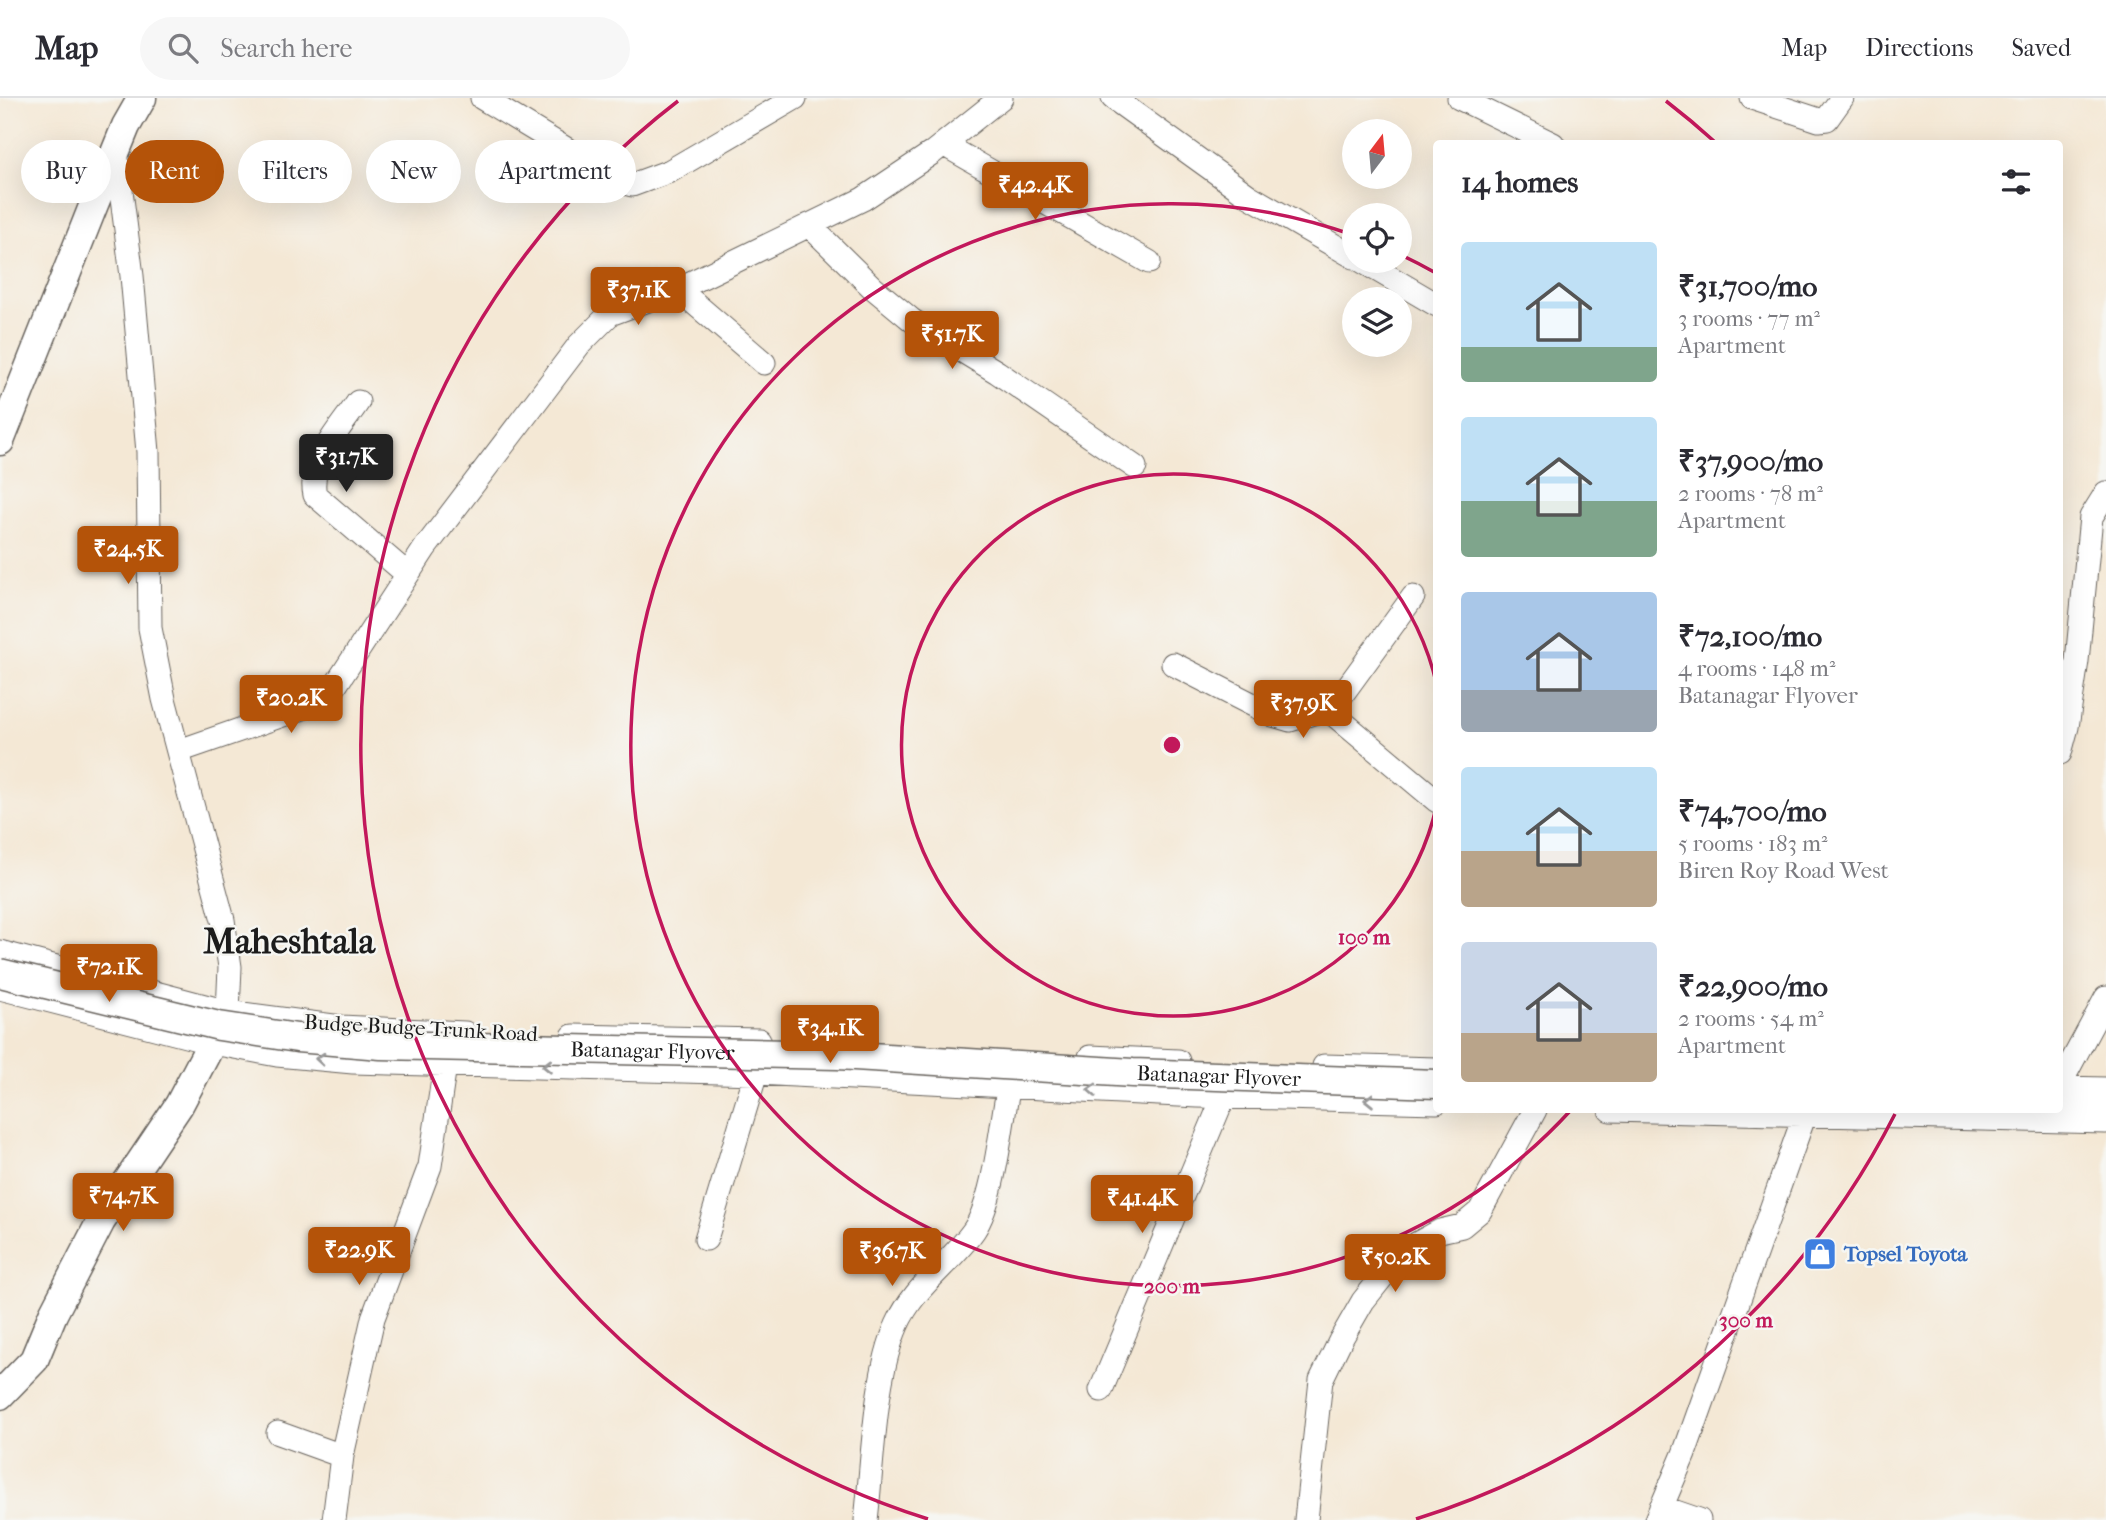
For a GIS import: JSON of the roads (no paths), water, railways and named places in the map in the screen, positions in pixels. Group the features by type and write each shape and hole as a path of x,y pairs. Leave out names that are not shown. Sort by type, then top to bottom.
{"main road":[{"path":"0,441 116,152 142,98"},
{"name":"Batanagar Flyover","path":"0,973 219,1026 297,1038 381,1045 838,1055 1133,1073 1433,1084"},
{"path":"0,1395 34,1360 53,1314 100,1221 179,1105 228,1012"},
{"path":"2063,1102 2106,1103"}],"street":[{"path":"482,98 621,182 632,185 670,171 795,98"},
{"path":"179,751 326,700 407,574 595,327 610,314 678,289 863,199 943,144 1001,98"},
{"path":"1113,98 1249,196 1342,250"},
{"path":"1459,98 1544,140"},
{"path":"1752,98 1819,120 1827,119 1842,98"},
{"path":"943,144 1149,262"},
{"path":"116,152 132,276 148,452 150,628 158,672 223,920 230,967 228,1012"},
{"path":"808,225 872,287 913,321 997,372 1135,467"},
{"path":"1382,273 1433,303"},
{"path":"678,289 764,363"},
{"path":"358,402 320,460 312,480 315,495 407,574"},
{"path":"2063,742 2067,727 2070,618 2091,517 2106,493"},
{"path":"1172,664 1273,715 1290,720 1322,710 1341,696 1413,597"},
{"path":"1322,710 1332,713 1433,798"},
{"name":"Budge Budge Trunk Road","path":"0,952 228,1012 396,1031 746,1039 1156,1060 1433,1069"},
{"name":"Budge Budge Trunk Road","path":"0,988 212,1043 277,1055 444,1065 756,1073 1224,1096 1433,1102"},
{"path":"2063,1080 2106,998"},
{"path":"334,1520 342,1456 378,1300 430,1166 444,1065"},
{"path":"706,1239 756,1073"},
{"path":"866,1520 881,1394 895,1328 919,1289 976,1227 989,1188 1009,1085"},
{"path":"2063,1086 2106,1089"},
{"path":"1101,1391 1224,1096"},
{"path":"1306,1520 1319,1393 1326,1367 1340,1341 1363,1301 1391,1266 1418,1243 1440,1231 1462,1226 1480,1211 1533,1113"},
{"path":"1756,1113 2106,1122"},
{"path":"1699,1520 1659,1513 1684,1454 1805,1114"},
{"path":"278,1433 342,1456"}],"place":[{"name":"Topsel Toyota","path":"1820,1254"}],"district":[{"name":"Maheshtala","path":"289,941"}]}
